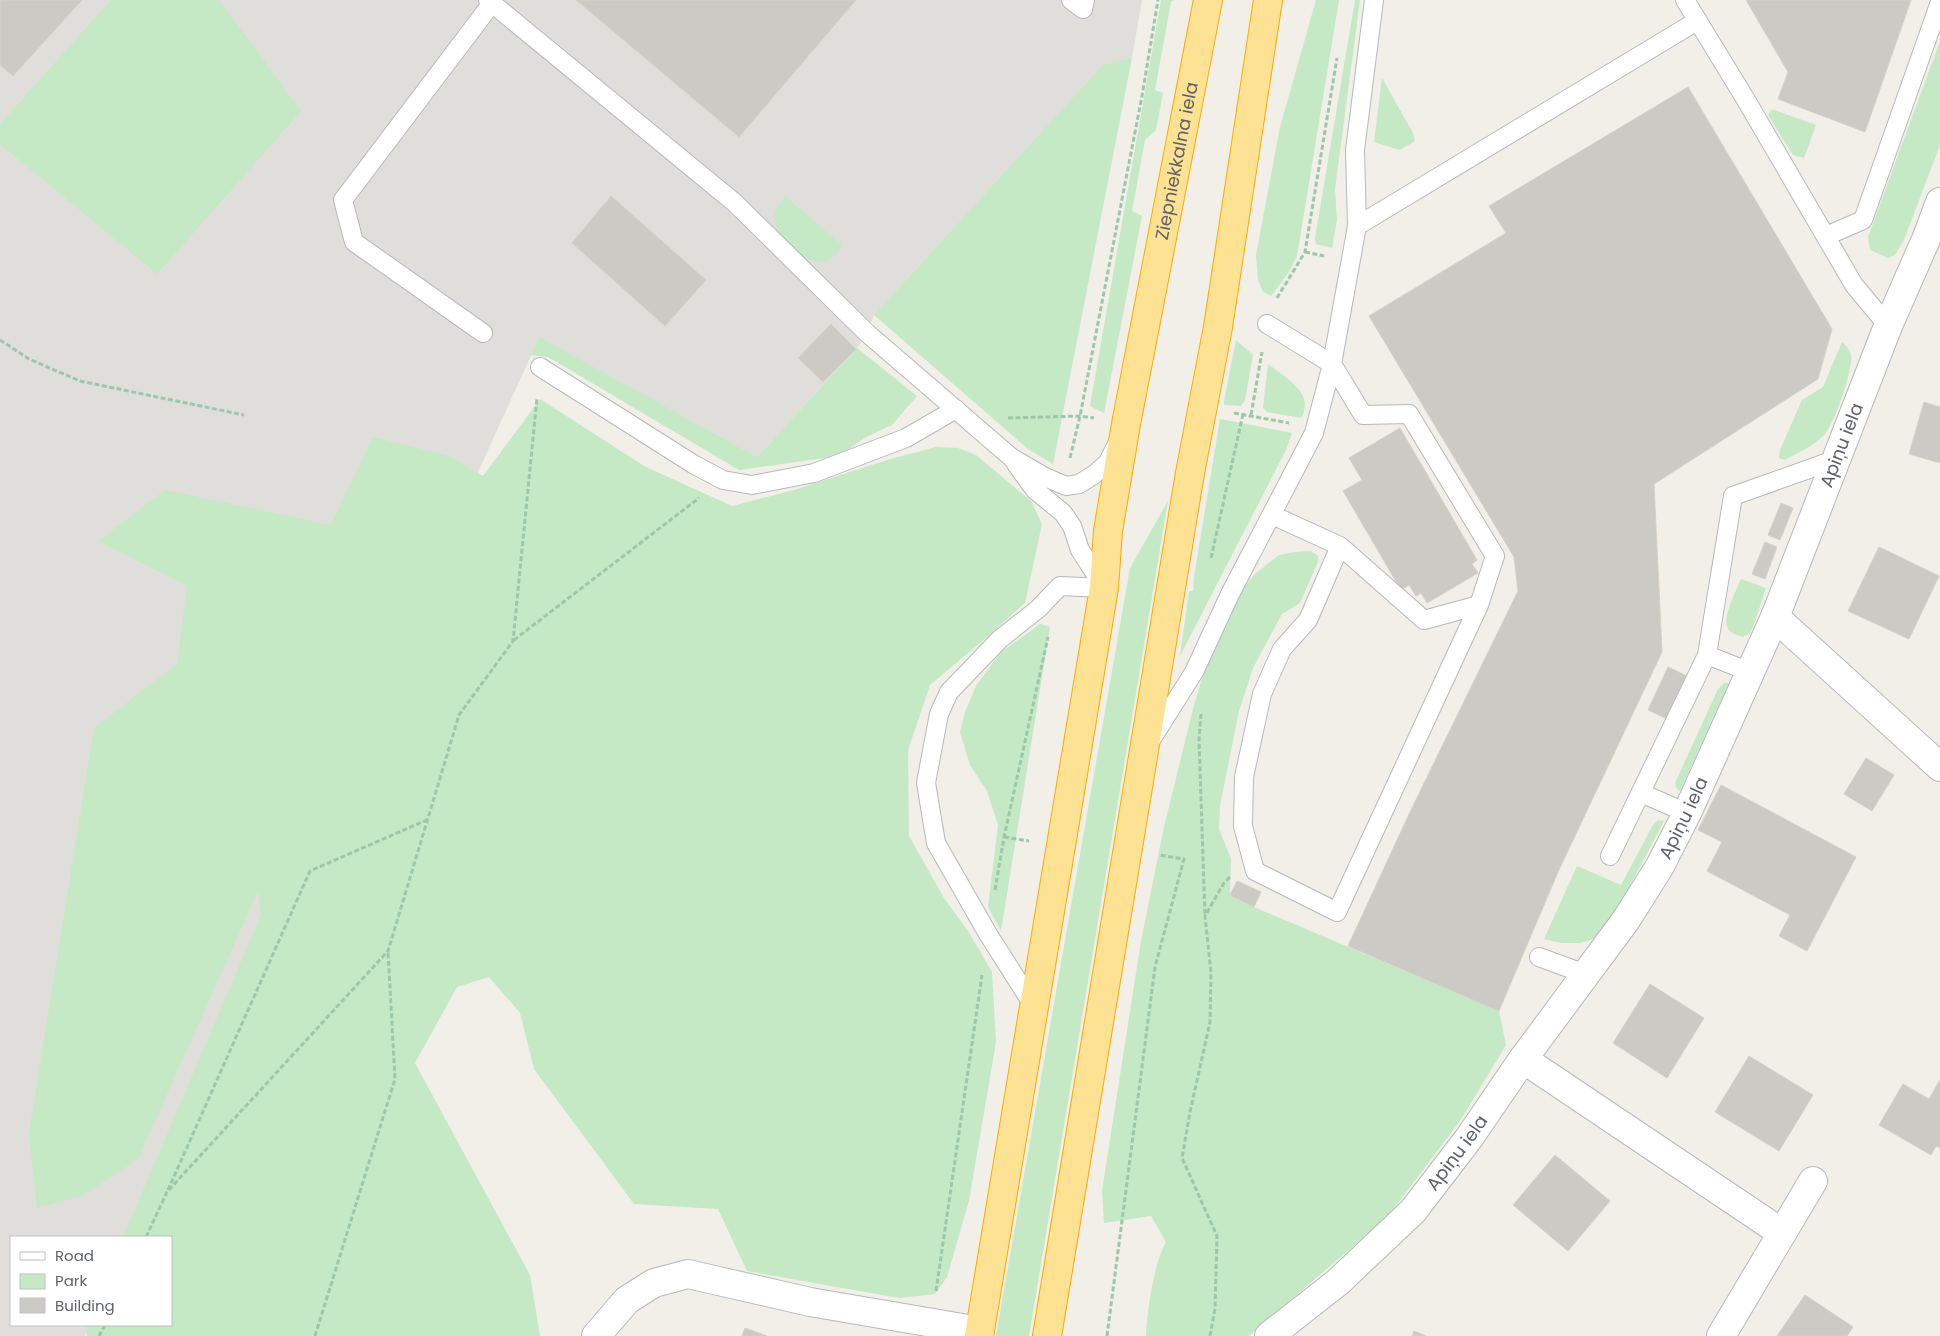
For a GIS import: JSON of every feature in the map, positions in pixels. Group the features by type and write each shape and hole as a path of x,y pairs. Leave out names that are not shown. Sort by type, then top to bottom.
{"highway":[{"name":"Ziepniekkalna iela","path":"980,1334 1104,588 1108,531 1126,424 1208,0"},
{"path":"1048,1336 1190,473 1218,327 1268,0"}],"street":[{"name":"Apiņu iela","path":"1269,1336 1338,1282 1413,1211 1469,1138 1523,1059 1626,920 1660,866 1687,813 1775,617 1888,326 1927,237 1940,202"},
{"path":"1775,617 1940,767"},
{"path":"1523,1059 1782,1233"},
{"path":"1721,1336 1813,1181"},
{"path":"596,1336 627,1300 654,1283 688,1274 810,1302 980,1334"}],"lane":[{"path":"1071,0 1083,9 1085,0"},
{"path":"1144,751 1194,672 1230,594 1314,433 1332,364 1357,226 1355,150 1374,0"},
{"path":"1685,0 1854,285 1888,326"},
{"path":"483,333 354,242 343,200 490,2 735,202 867,333 1012,458 1045,477 1066,486 1079,484 1095,474 1108,462 1126,424"},
{"path":"1826,236 1863,220 1940,2"},
{"path":"1357,226 1697,21"},
{"path":"1266,324 1332,364 1363,415 1409,414 1496,556 1479,605 1337,912 1255,871 1243,826 1244,777 1262,694 1282,649 1308,620 1340,546"},
{"path":"540,368 693,464 723,480 752,485 814,473 906,438 956,409"},
{"path":"1012,458 1035,490 1063,513 1072,526 1080,550 1104,588"},
{"path":"1610,856 1707,655 1734,496 1837,459"},
{"path":"1272,516 1340,546 1424,620 1479,605"},
{"path":"1035,1008 988,934 936,843 926,783 939,714 949,692 1000,639 1038,609 1060,586 1104,588"},
{"path":"1707,655 1750,672"},
{"path":"1641,793 1687,813"},
{"path":"1539,957 1585,974"}],"path":[{"path":"1066,486 1142,96 1158,0"},
{"path":"1251,415 1266,324 1275,301 1305,252 1338,48"},
{"path":"0,340 29,359 80,381 244,415"},
{"path":"513,641 540,368"},
{"path":"973,424 999,419 1080,416"},
{"path":"315,1336 395,1079 388,951 459,714 513,641 723,480"},
{"path":"931,1324 988,934 1004,838 1049,634"},
{"path":"146,1236 310,871 427,820"},
{"path":"1210,1336 1214,1309 1217,1236 1182,1158 1210,1022 1211,973 1205,916 1224,883 1251,856"},
{"path":"1107,1336 1155,967 1184,859"},
{"path":"167,1192 388,951"}],"shaded area":[{"path":"0,0 1142,0 1132,58 1103,66 874,315 867,333 857,348 757,457 539,338 130,1236 10,1236 10,1326 90,1326 85,1336 0,1336"}],"green space":[{"path":"111,0 219,0 301,111 157,274 0,144 0,124"},
{"path":"1161,0 1175,0 1171,2 1155,90 1163,93 1156,130 1145,140 1132,211 1142,216 1104,413 1090,406"},
{"path":"1316,0 1339,0 1297,256 1289,272 1271,296 1263,292 1258,280 1256,255 1280,127"},
{"path":"1355,0 1360,0 1335,189 1337,220 1332,248 1316,244 1315,238"},
{"path":"1940,41 1940,145 1904,240 1895,255 1888,258 1870,250 1868,237"},
{"path":"1132,58 1053,464 1028,449 874,315 1103,65"},
{"path":"1382,78 1413,133 1415,141 1400,150 1374,142"},
{"path":"1772,109 1816,125 1804,158 1793,155 1768,115"},
{"path":"785,196 842,245 832,258 819,262 804,257 791,248 782,238 774,212"},
{"path":"539,337 757,457 857,348 917,396 892,425 866,437 839,456 739,470 548,357 531,355"},
{"path":"1236,340 1253,355 1245,400 1241,406 1224,405"},
{"path":"1842,342 1851,354 1851,361 1842,396 1833,420 1824,435 1815,443 1785,460 1779,458 1780,450 1802,400 1823,387"},
{"path":"1268,364 1290,381 1302,394 1305,401 1305,409 1301,418 1267,412 1263,408"},
{"path":"540,399 644,466 732,506 794,490 887,460 936,447 958,448 976,455 1031,501 1042,524 1025,603 930,685 908,750 909,836 944,898 968,931 992,972 996,1042 969,1201 947,1277 935,1294 899,1298 747,1271 718,1209 634,1204 534,1069 520,1013 489,977 457,987 415,1063 530,1275 540,1336 87,1336 86,1326 172,1326 172,1236 123,1236 261,915 258,891 138,1159 82,1196 37,1208 29,1133 94,728 177,664 187,586 98,541 165,490 331,525 373,437 449,456 483,476"},
{"path":"1220,419 1292,433 1286,450 1180,656 1189,591 1193,591"},
{"path":"1168,501 1029,1336 996,1336 1130,568"},
{"path":"1311,551 1318,556 1318,562 1300,603 1282,614 1253,668 1239,711 1220,806 1219,829 1231,859 1230,895 1254,907 1499,1011 1506,1045 1460,1121 1388,1216 1249,1336 1146,1336 1155,1274 1166,1242 1151,1216 1104,1223 1102,1191 1141,941 1164,827 1193,709 1209,655 1241,591 1256,573 1279,555"},
{"path":"1741,579 1766,588 1753,627 1750,633 1743,637 1730,630 1726,622 1731,602"},
{"path":"1040,624 1050,627 1001,931 988,907 998,825 987,791 970,765 960,732 965,712 976,686 1000,653"},
{"path":"1724,683 1729,683 1680,791 1676,788 1675,783 1718,689"},
{"path":"1658,820 1664,821 1621,903 1597,938 1580,943 1561,943 1544,939 1577,866 1621,885 1653,825"}],"building":[{"path":"0,0 82,0 13,76 0,65"},
{"path":"576,0 856,0 739,137"},
{"path":"1746,0 1911,0 1865,132 1778,99 1788,72"},
{"path":"1688,87 1832,329 1818,379 1654,484 1662,652 1558,872 1499,1011 1348,946 1410,812 1518,591 1514,557 1369,316 1506,233 1489,206"},
{"path":"611,196 706,280 665,326 572,243"},
{"path":"831,324 856,349 823,382 798,358"},
{"path":"1924,402 1940,407 1940,463 1909,454"},
{"path":"1400,428 1477,560 1472,564 1478,573 1427,603 1421,593 1416,596 1409,585 1401,590 1343,491 1362,480 1349,458"},
{"path":"1781,503 1793,508 1780,540 1768,535"},
{"path":"1765,542 1777,547 1765,579 1752,574"},
{"path":"1879,547 1939,576 1909,639 1848,611"},
{"path":"1668,667 1687,676 1667,719 1648,710"},
{"path":"1866,758 1894,775 1872,811 1844,794"},
{"path":"1721,785 1856,857 1807,951 1779,936 1790,915 1707,871 1722,842 1698,830"},
{"path":"1237,881 1261,892 1254,907 1230,895"},
{"path":"1650,984 1704,1018 1667,1078 1613,1043"},
{"path":"1749,1056 1813,1095 1779,1151 1715,1112"},
{"path":"1940,1080 1940,1148 1936,1146 1931,1155 1879,1125 1903,1084 1929,1099"},
{"path":"1555,1155 1610,1201 1568,1251 1513,1205"},
{"path":"1805,1295 1853,1327 1847,1336 1777,1336"},
{"path":"745,1328 767,1336 742,1336"},
{"path":"1414,1331 1426,1336 1412,1336"}]}
